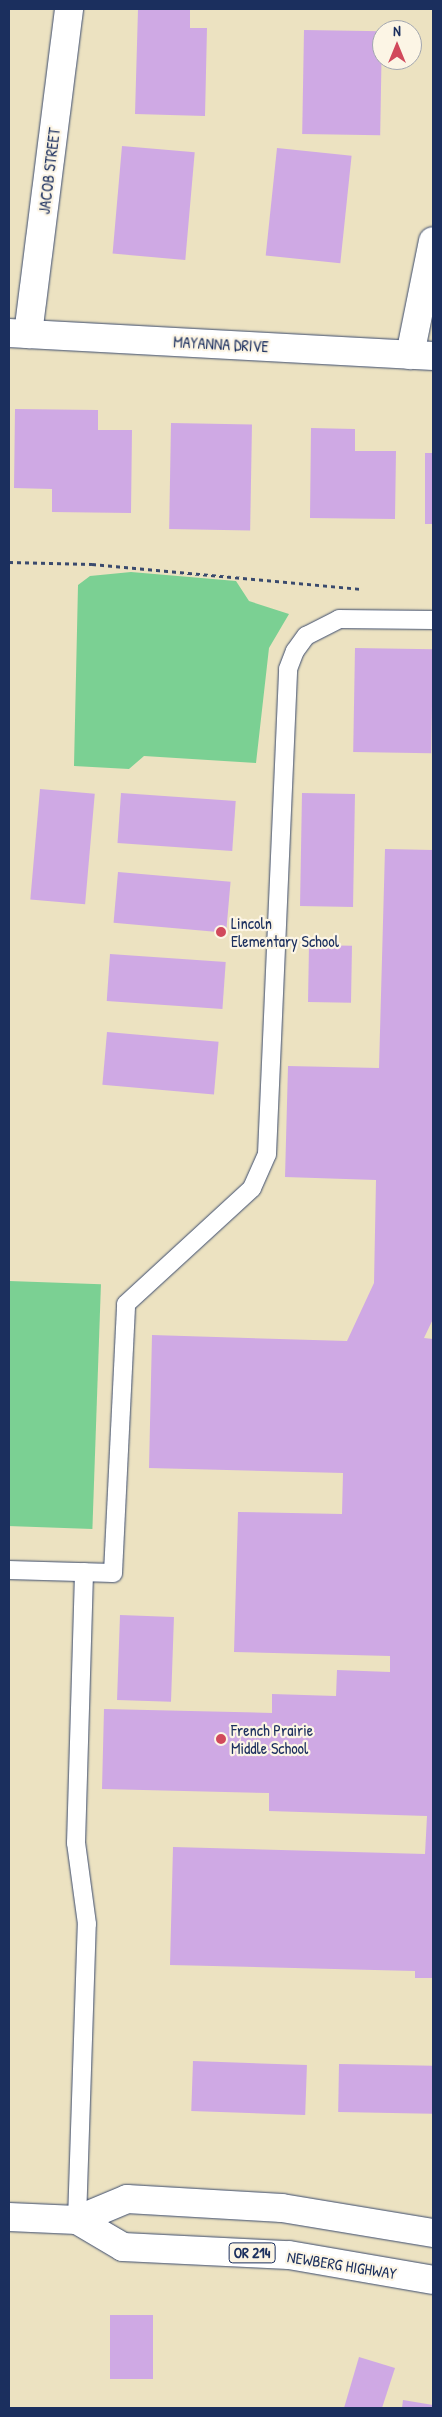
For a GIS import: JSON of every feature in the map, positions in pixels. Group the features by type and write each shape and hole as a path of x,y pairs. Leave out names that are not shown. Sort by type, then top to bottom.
{"street":[{"name":"JACOB STREET","path":"19,333 69,9"},
{"path":"422,356 433,241"},
{"name":"MAYANNA DRIVE","path":"19,333 422,356"},
{"name":"NEWBERG HIGHWAY","path":"9,2217 77,2220 127,2199 282,2208 433,2233"},
{"name":"NEWBERG HIGHWAY","path":"77,2220 123,2247 306,2257 433,2280"}],"lane":[{"path":"9,1570 114,1573 126,1304 252,1188 267,1154 288,669 295,651 306,636 339,619 433,620"},
{"path":"77,2220 87,1924 76,1843 84,1572"}],"path":[{"path":"9,562 92,564 375,590"}],"green space":[{"path":"131,572 236,581 249,601 289,614 269,648 256,763 144,756 129,769 74,766 78,585 90,576"},
{"path":"9,1281 101,1284 92,1529 9,1526"}],"building":[{"path":"138,9 190,9 190,28 207,28 205,116 135,114"},
{"path":"304,30 372,31 372,70 381,70 380,135 302,134"},
{"path":"122,146 195,152 185,260 113,254"},
{"path":"277,148 352,156 340,263 266,255"},
{"path":"15,409 98,410 98,430 132,430 131,513 52,512 52,489 14,488"},
{"path":"171,423 252,424 250,530 169,529"},
{"path":"311,428 355,429 355,451 396,451 395,519 310,518"},
{"path":"425,453 433,453 433,524 425,524"},
{"path":"355,648 433,649 431,753 353,752"},
{"path":"40,789 95,794 85,904 30,900"},
{"path":"121,793 236,801 232,851 118,843"},
{"path":"302,793 355,794 353,907 300,906"},
{"name":"French Prairie Middle School","path":"385,849 433,850 433,1319 424,1338 433,1339 433,1978 415,1978 415,1971 170,1965 173,1847 425,1854 427,1816 269,1811 269,1793 102,1789 104,1709 272,1713 272,1694 336,1696 337,1670 390,1672 390,1656 234,1652 238,1512 342,1514 343,1473 149,1468 152,1335 347,1341 374,1283 376,1180 285,1177 288,1066 379,1068"},
{"path":"118,872 231,882 226,933 114,923"},
{"path":"309,945 352,946 351,1003 308,1002"},
{"path":"110,954 226,962 222,1009 107,1001"},
{"path":"107,1032 219,1042 214,1095 102,1085"},
{"path":"120,1615 174,1617 171,1702 117,1700"},
{"path":"193,2061 307,2065 305,2115 191,2111"},
{"path":"339,2064 433,2066 432,2114 338,2112"},
{"path":"110,2315 153,2315 153,2379 110,2379"},
{"path":"359,2357 395,2368 382,2408 344,2408"},
{"path":"403,2400 433,2405 433,2408 402,2408"}],"place":[{"name":"Lincoln Elementary School","path":"221,932"},
{"name":"French Prairie Middle School","path":"221,1739"}]}
